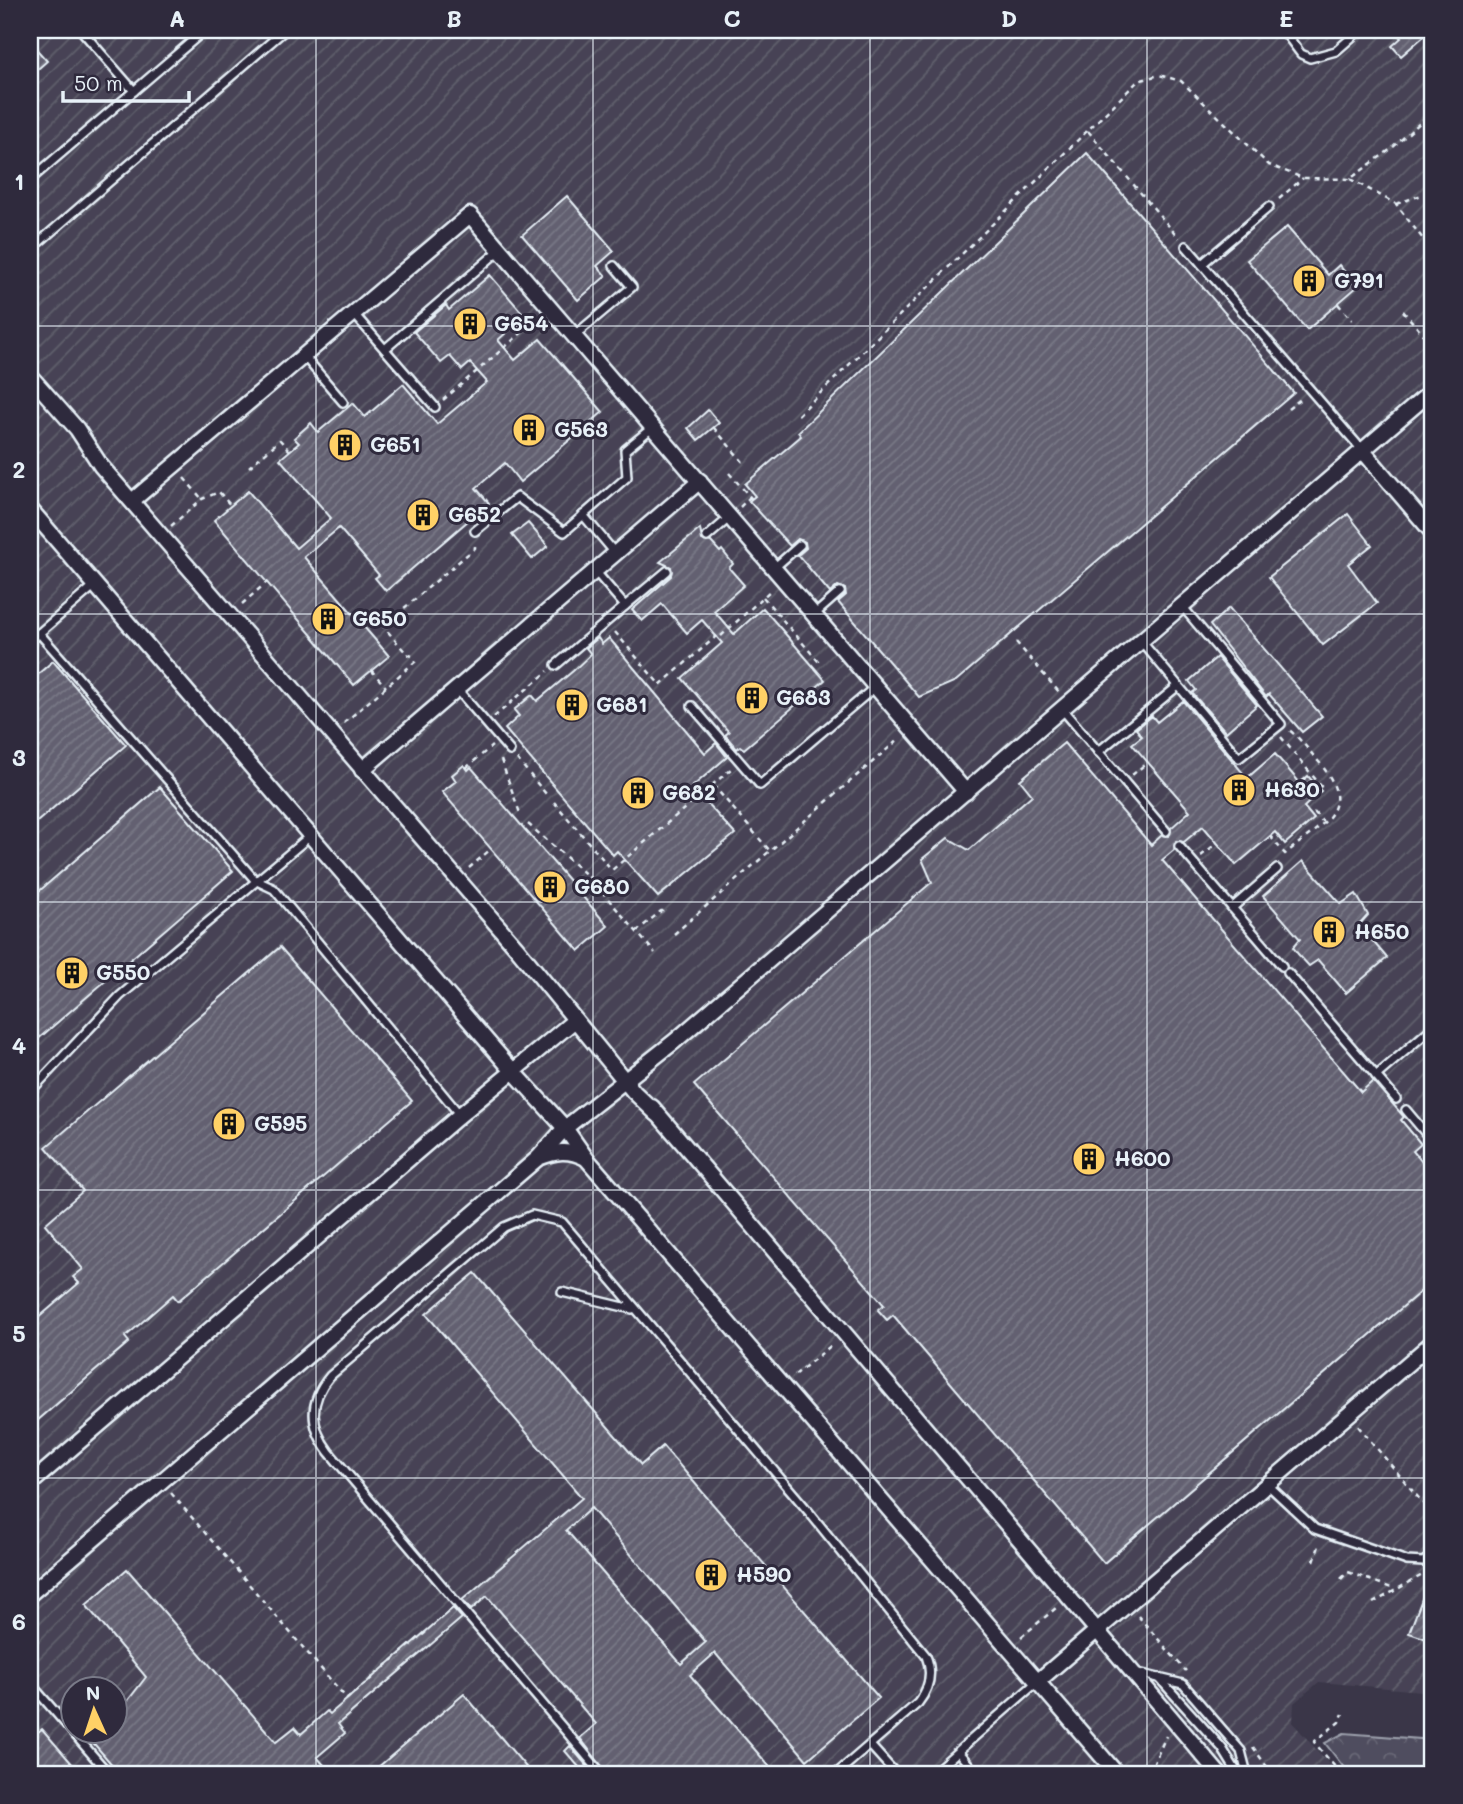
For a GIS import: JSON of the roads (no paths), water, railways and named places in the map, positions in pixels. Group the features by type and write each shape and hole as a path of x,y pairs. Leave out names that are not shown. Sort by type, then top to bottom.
{"street":[{"path":"132,501 470,215 965,792"},
{"path":"30,376 77,429 101,466 455,880 516,947 634,1092 657,1114 1219,1774"},
{"path":"30,1594 538,1158 565,1128 675,1041 1433,390"},
{"path":"1363,451 1433,533"},
{"path":"362,770 700,481"},
{"path":"30,509 565,1128 586,1158 1117,1774"},
{"path":"30,1484 460,1115 576,1020"},
{"path":"538,1158 558,1151 573,1152 586,1158"},
{"path":"1037,1682 1433,1342"}],"lane":[{"path":"81,30 134,91"},
{"path":"30,180 205,30"},
{"path":"30,250 285,30"},
{"path":"1283,30 1301,54 1310,58 1336,51 1360,30"},
{"path":"1202,264 1269,207"},
{"path":"1186,246 1363,451"},
{"path":"385,349 501,249"},
{"path":"575,335 632,287 614,266"},
{"path":"354,313 435,407"},
{"path":"303,356 343,402"},
{"path":"475,531 517,497 564,532 627,477 625,450 654,427"},
{"path":"583,515 616,553"},
{"path":"707,537 730,517"},
{"path":"774,568 800,545"},
{"path":"595,571 625,606"},
{"path":"556,665 667,571"},
{"path":"30,641 95,585"},
{"path":"814,615 841,592"},
{"path":"1141,641 1240,758 1278,726 1182,606"},
{"path":"39,633 255,880 274,889 460,1115"},
{"path":"1098,752 1178,686"},
{"path":"692,706 760,785 875,687"},
{"path":"457,689 510,751"},
{"path":"1062,709 1166,831"},
{"path":"30,1092 120,996 310,836"},
{"path":"1179,846 1282,966"},
{"path":"1232,908 1277,869"},
{"path":"1289,973 1396,1099"},
{"path":"1376,1076 1433,1027"},
{"path":"1406,1110 1433,1142"},
{"path":"602,1774 316,1435 313,1406 330,1376 504,1227 522,1217 541,1215 562,1222 633,1309 809,1512 926,1656 930,1676 924,1695 836,1774"},
{"path":"562,1292 633,1309"},
{"path":"1268,1485 1315,1529 1407,1561 1423,1562 1433,1555"},
{"path":"1134,1672 1175,1681 1189,1690 1241,1751 1247,1774"},
{"path":"1155,1676 1170,1688 1222,1748 1238,1774"},
{"path":"932,1774 1037,1682"},
{"path":"30,1683 109,1774"},
{"path":"870,1745 896,1774"},
{"path":"958,1752 977,1774"}],"place":[{"name":"G791","path":"1309,281"},
{"name":"G654","path":"470,324"},
{"name":"G563","path":"529,430"},
{"name":"G651","path":"345,445"},
{"name":"G652","path":"423,515"},
{"name":"G650","path":"328,619"},
{"name":"G683","path":"752,698"},
{"name":"G681","path":"572,705"},
{"name":"H630","path":"1239,790"},
{"name":"G682","path":"638,793"},
{"name":"G680","path":"550,887"},
{"name":"H650","path":"1329,932"},
{"name":"G550","path":"72,973"},
{"name":"G595","path":"229,1124"},
{"name":"H600","path":"1089,1159"},
{"name":"H590","path":"711,1575"}]}
